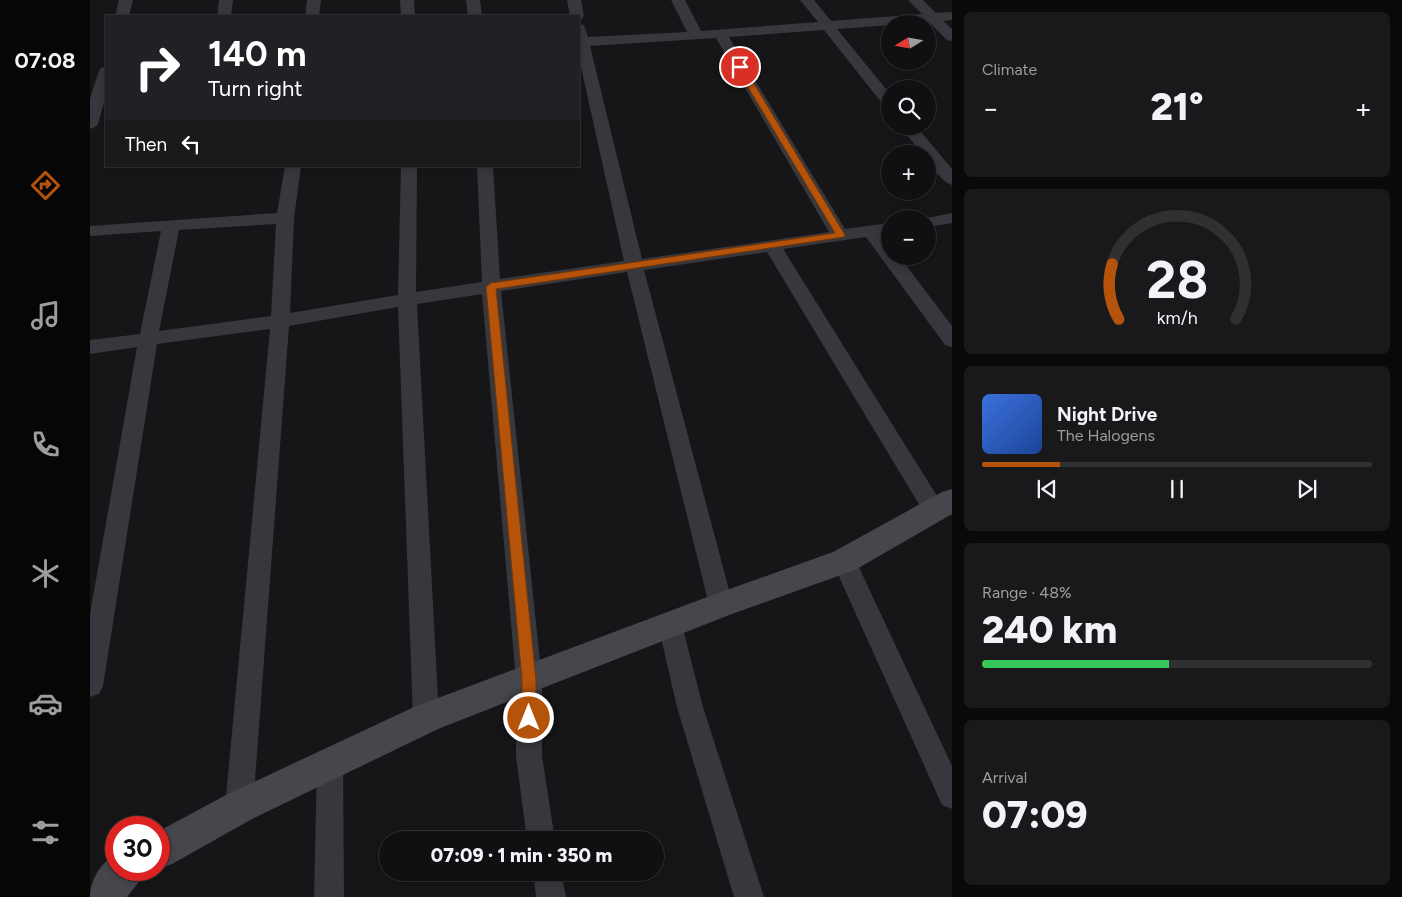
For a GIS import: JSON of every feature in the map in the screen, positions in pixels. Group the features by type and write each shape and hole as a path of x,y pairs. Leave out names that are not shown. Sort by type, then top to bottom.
{"street":[{"path":"122,15 126,0"},
{"path":"224,15 226,0"},
{"path":"312,15 314,0"},
{"path":"407,0 408,15"},
{"path":"473,0 475,15"},
{"path":"574,0 577,15"},
{"path":"678,0 696,35"},
{"path":"806,0 881,93"},
{"path":"915,0 930,15"},
{"path":"936,18 952,16"},
{"path":"936,21 952,37"},
{"path":"721,605 634,265 580,37 720,34 881,22"},
{"path":"720,34 840,235"},
{"path":"90,124 102,76"},
{"path":"915,135 952,180"},
{"path":"239,807 280,322 285,218 293,167"},
{"path":"409,167 407,299 426,718"},
{"path":"485,167 491,287 529,680 529,756 540,831"},
{"path":"90,230 285,218"},
{"path":"936,221 952,218"},
{"path":"90,686 148,340 171,226"},
{"path":"90,347 280,322 407,299 881,229"},
{"path":"870,230 952,340"},
{"path":"170,845 239,807 426,718 721,605 844,562 943,505 772,245"},
{"path":"844,562 949,780"},
{"path":"670,625 690,707 749,897"},
{"path":"329,897 330,765"},
{"path":"548,881 551,897"}],"route":[{"path":"529,718 529,680 491,287 840,235 740,67"}]}
